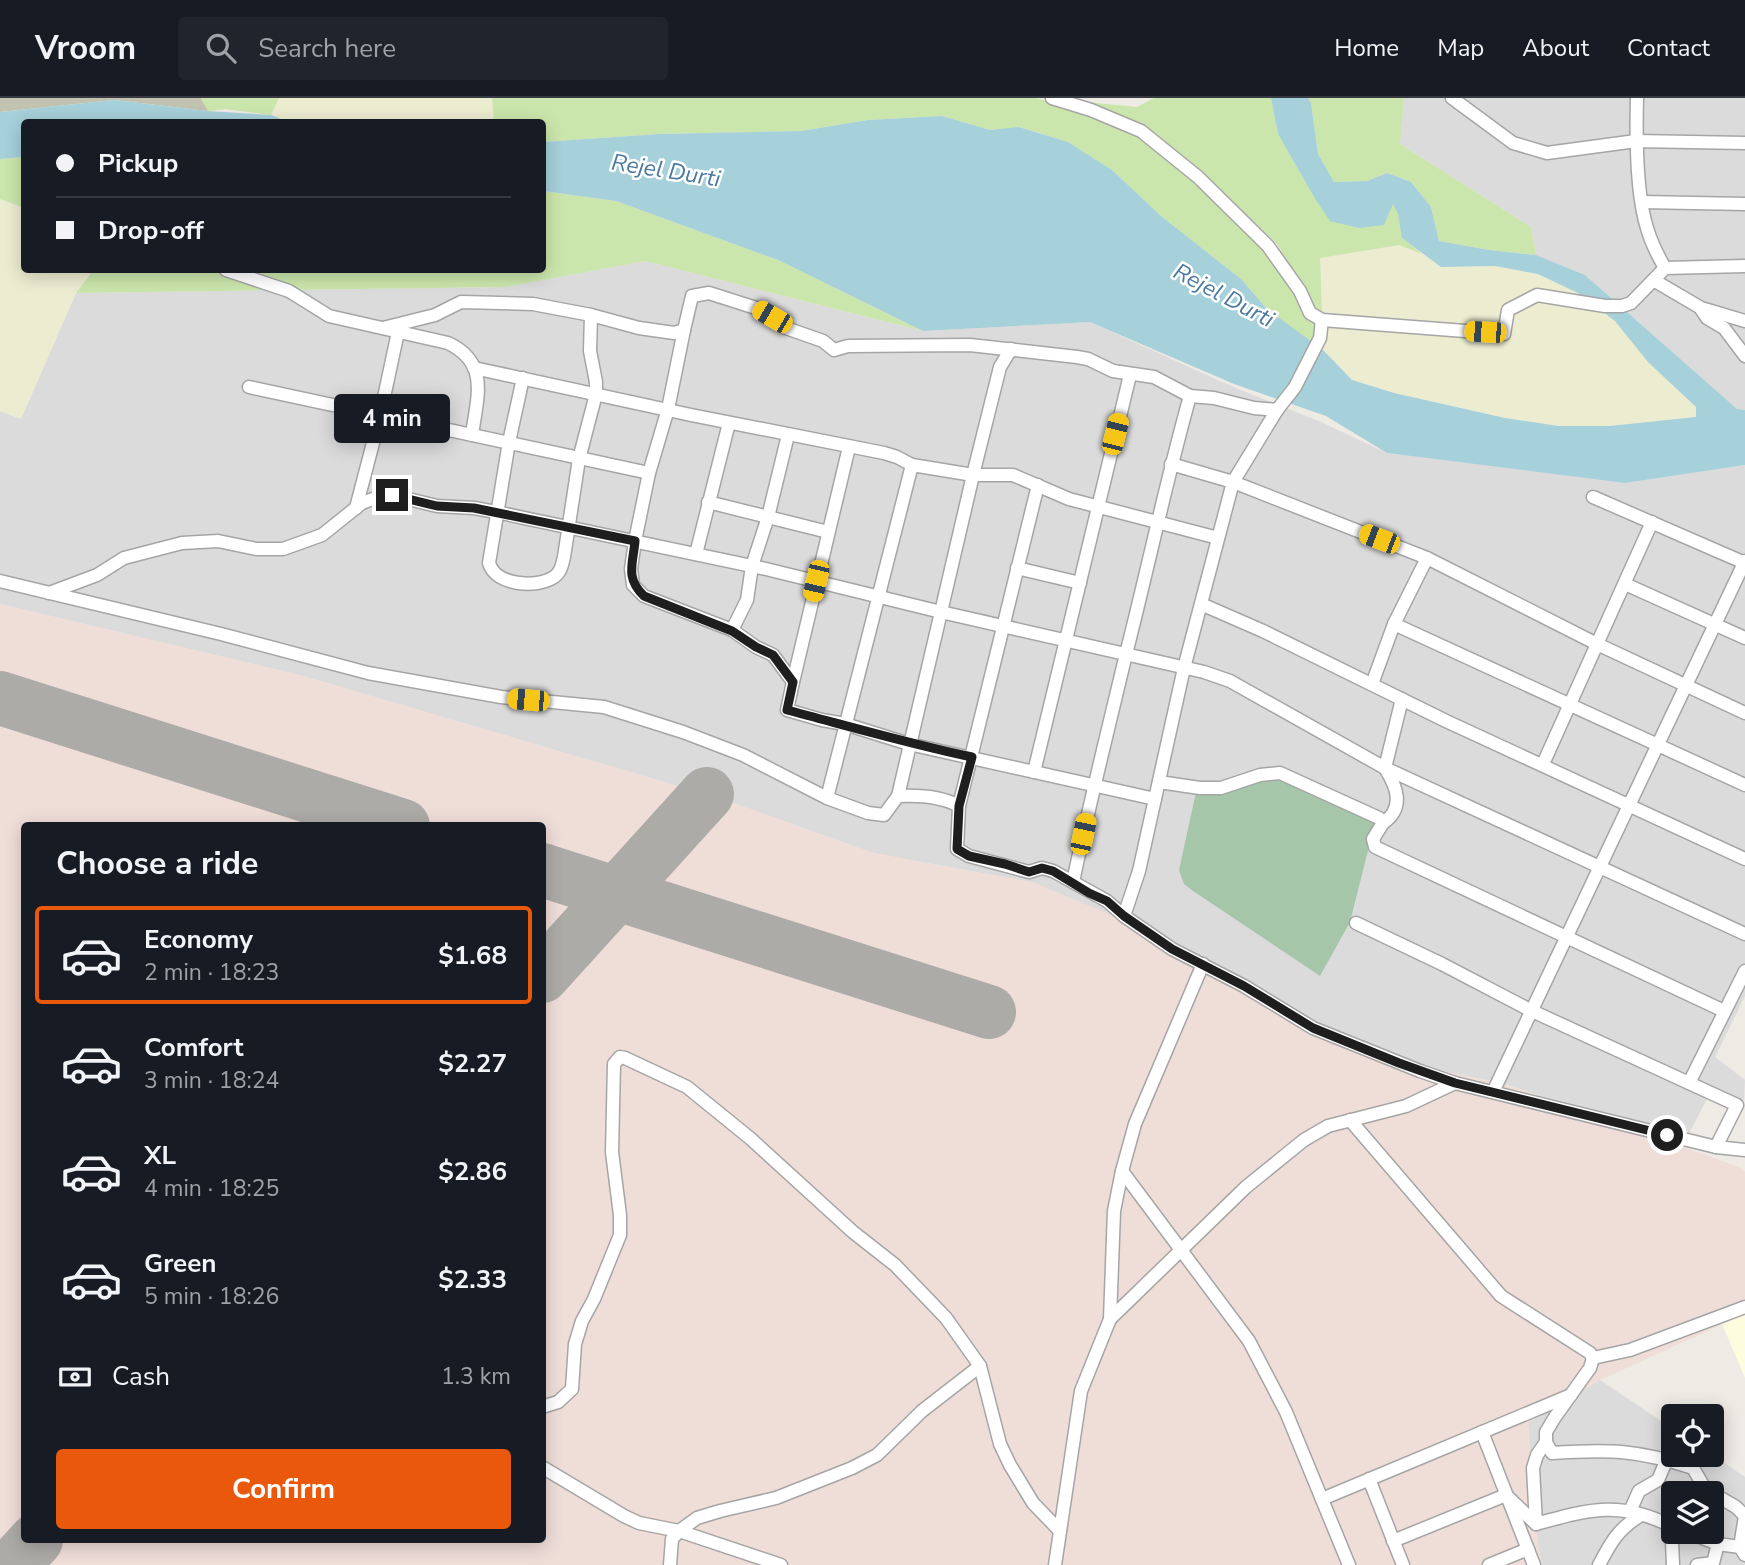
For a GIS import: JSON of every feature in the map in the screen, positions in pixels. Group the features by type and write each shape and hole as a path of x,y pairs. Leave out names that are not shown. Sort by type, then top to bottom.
{"street":[{"path":"1052,98 1091,110 1141,131 1198,177 1268,246 1300,291 1310,313 1322,320 1504,334 1508,310 1537,295 1605,306 1622,306 1631,303 1665,268"},
{"path":"1452,98 1513,144 1547,153 1636,141 1745,143"},
{"path":"1637,98 1636,141 1642,201 1647,227 1665,268"},
{"path":"1642,201 1745,204"},
{"path":"1665,268 1745,266"},
{"path":"235,273 289,291 329,316 448,343 462,350 470,357 478,389 472,435"},
{"path":"1655,281 1701,308 1745,321"},
{"path":"793,682 773,655 732,631 644,596 633,585 631,569 635,541 649,473 668,409 692,296 709,293 756,308 786,328 823,341 834,350 848,345 970,345 1083,358 1113,371 1154,377 1190,396 1277,410"},
{"path":"383,328 435,315 461,302 524,303 591,315 639,328 674,333 684,330"},
{"path":"1701,308 1707,318 1724,328 1745,356"},
{"path":"523,378 489,555 491,572 500,578 529,583 554,577 561,569 579,458 596,394 590,351 591,315"},
{"path":"1124,916 1139,871 1184,668 1233,482 1277,410 1295,387 1320,338 1322,320"},
{"path":"356,508 398,332"},
{"path":"0,581 221,634 368,673 501,697 604,707 683,732 743,755 827,797 868,813 884,815 898,796 1000,367 1011,349"},
{"path":"474,368 897,457 912,465 973,475 1013,475 1069,499 1218,538"},
{"path":"1034,772 1130,375"},
{"path":"249,387 649,473"},
{"path":"1073,882 1093,786 1190,396"},
{"path":"696,554 729,423"},
{"path":"732,631 747,600 752,566 768,517 788,435"},
{"path":"849,447 787,710 909,744 1155,799"},
{"path":"1171,464 1233,482 1427,558 1685,687 1745,713"},
{"path":"827,797 912,465"},
{"path":"1038,485 959,806 957,849 969,856 1029,872 1042,868 1053,871 1107,901 1172,949 1313,1028 1455,1083 1719,1147 1745,1150"},
{"path":"49,593 97,575 124,558 182,543 218,541 256,549 283,549 322,535 368,500 392,495 437,506 496,512 752,566 1230,681 1385,768 1745,934"},
{"path":"1493,1093 1745,562 1593,497"},
{"path":"708,502 828,532"},
{"path":"1544,764 1652,522"},
{"path":"1373,684 1394,624 1427,558"},
{"path":"1017,568 1080,583"},
{"path":"1625,584 1745,638"},
{"path":"1201,604 1745,859"},
{"path":"1394,624 1745,785"},
{"path":"1402,699 1385,768 1396,788 1397,803 1391,818 1383,823 1373,839 1375,847 1724,1011"},
{"path":"1159,782 1221,788 1260,775 1280,774 1375,814 1383,823"},
{"path":"898,796 937,798 959,806"},
{"path":"1356,923 1532,1011 1737,1105 1719,1147"},
{"path":"1055,1565 1081,1391 1110,1319 1114,1211 1122,1171 1135,1124 1203,964"},
{"path":"1689,1083 1745,971"},
{"path":"546,1406 558,1402 572,1389 575,1344 582,1321 620,1235 612,1152 614,1064 620,1057 687,1087 751,1139 853,1232 895,1265 946,1318 980,1366 1000,1444 1010,1465 1033,1503 1060,1531"},
{"path":"1110,1319 1246,1187 1304,1140 1328,1126 1406,1106 1455,1083"},
{"path":"1350,1120 1501,1296 1593,1357 1630,1350 1745,1307"},
{"path":"1719,1147 1745,1162"},
{"path":"1122,1171 1250,1341 1286,1412 1349,1565"},
{"path":"1593,1357 1590,1368 1546,1432 1546,1442 1552,1453 1602,1449 1661,1458"},
{"path":"670,1565 672,1539 696,1518 743,1504 776,1498 852,1468 877,1455 922,1411 980,1366"},
{"path":"1322,1499 1571,1395"},
{"path":"1482,1432 1534,1565"},
{"path":"1536,1524 1533,1468 1537,1455 1546,1442"},
{"path":"1601,1565 1605,1549 1636,1512 1639,1491 1658,1480 1664,1467"},
{"path":"1690,1467 1701,1481"},
{"path":"546,1468 624,1517 639,1523 679,1531 781,1565"},
{"path":"1369,1479 1403,1565"},
{"path":"1506,1494 1536,1524"},
{"path":"1393,1541 1506,1494"},
{"path":"1697,1565 1713,1563 1718,1544 1742,1551 1745,1516 1724,1500"},
{"path":"1536,1524 1595,1510 1636,1512 1661,1522"},
{"path":"1672,1544 1673,1565"},
{"path":"1489,1565 1528,1549"}],"shaded area":[{"path":"0,98 201,98 208,111 114,100 0,112"},
{"path":"279,98 492,98 494,119 281,119 271,115"},
{"path":"1404,98 1745,98 1745,410 1738,410 1585,275 1536,255 1531,227 1400,144"},
{"path":"0,199 21,207 21,273 91,273 76,293 21,419 0,411"},
{"path":"1399,245 1422,254 1441,267 1495,266 1538,274 1578,293 1615,321 1649,362 1696,407 1696,417 1610,426 1558,426 1505,418 1394,393 1352,380 1323,350 1320,258"},
{"path":"645,261 923,331 1090,322 1387,453 1625,483 1745,465 1745,996 1715,1057 1745,1080 1744,1100 1711,1091 1682,1147 1506,1084 1382,1059 1035,883 873,853 722,799 303,676 0,604 0,411 21,419 76,293 506,287"},
{"path":"0,604 303,676 722,799 873,853 1035,883 1130,923 1382,1059 1506,1084 1739,1167 1745,1172 1745,1314 1600,1380 1528,1423 1537,1536 1542,1565 0,1565"},
{"path":"1274,775 1376,819 1350,922 1320,976 1193,891 1184,884 1179,870 1196,792 1230,792"},
{"path":"1745,1314 1745,1378 1722,1324"},
{"path":"1600,1380 1661,1421 1661,1467 1724,1467 1724,1463 1745,1477 1745,1565 1542,1565 1537,1536 1528,1423"}],"green space":[{"path":"201,98 279,98 271,115 225,109 208,111"},
{"path":"492,98 1036,98 1091,113 1140,134 1196,179 1266,248 1319,322 1314,344 1267,309 1241,279 1161,216 1112,170 1068,142 1020,127 990,130 942,116 868,120 801,131 659,134 546,142 546,119 494,119"},
{"path":"1154,98 1271,98 1278,134 1314,197 1393,203 1403,238 1422,254 1399,245 1320,258 1322,315 1310,300 1277,244 1201,172 1146,126 1086,102 1137,107"},
{"path":"1308,98 1404,98 1400,144 1531,227 1536,255 1439,241 1431,207 1411,182 1387,173 1367,181 1334,182 1318,154"},
{"path":"21,157 21,207 0,199 0,159"},
{"path":"546,191 616,201 778,260 923,331 645,261 506,287 76,293 91,273 546,273"}],"water":[{"name":"Rejel Durti","path":"1271,98 1308,98 1318,154 1334,182 1367,181 1387,173 1411,182 1431,207 1439,241 1536,255 1585,275 1737,409 1745,410 1745,465 1625,483 1387,453 1326,416 1234,384 1090,322 923,331 778,260 616,201 546,191 546,142 659,134 801,131 868,120 942,116 990,130 1019,127 1068,142 1112,170 1161,216 1241,279 1267,309 1323,350 1352,380 1394,393 1505,418 1558,426 1610,426 1696,417 1696,407 1648,362 1615,321 1578,293 1538,274 1495,266 1441,267 1402,238 1398,214 1393,204 1384,225 1359,228 1330,221 1278,134"},
{"path":"114,100 271,115 281,119 21,119 21,157 0,159 0,112"}],"runway":[{"path":"0,698 390,822"},
{"path":"546,972 707,794"},
{"path":"546,871 989,1012"},
{"path":"13,1565 33,1543"}],"route":[{"path":"392,495 449,508 474,508 635,541 631,569 633,585 644,596 732,631 773,655 793,682 787,710 909,744 972,757 959,806 957,849 969,856 1029,872 1042,868 1053,871 1107,901 1172,949 1244,986 1313,1028 1399,1063 1455,1083 1667,1135"}]}
